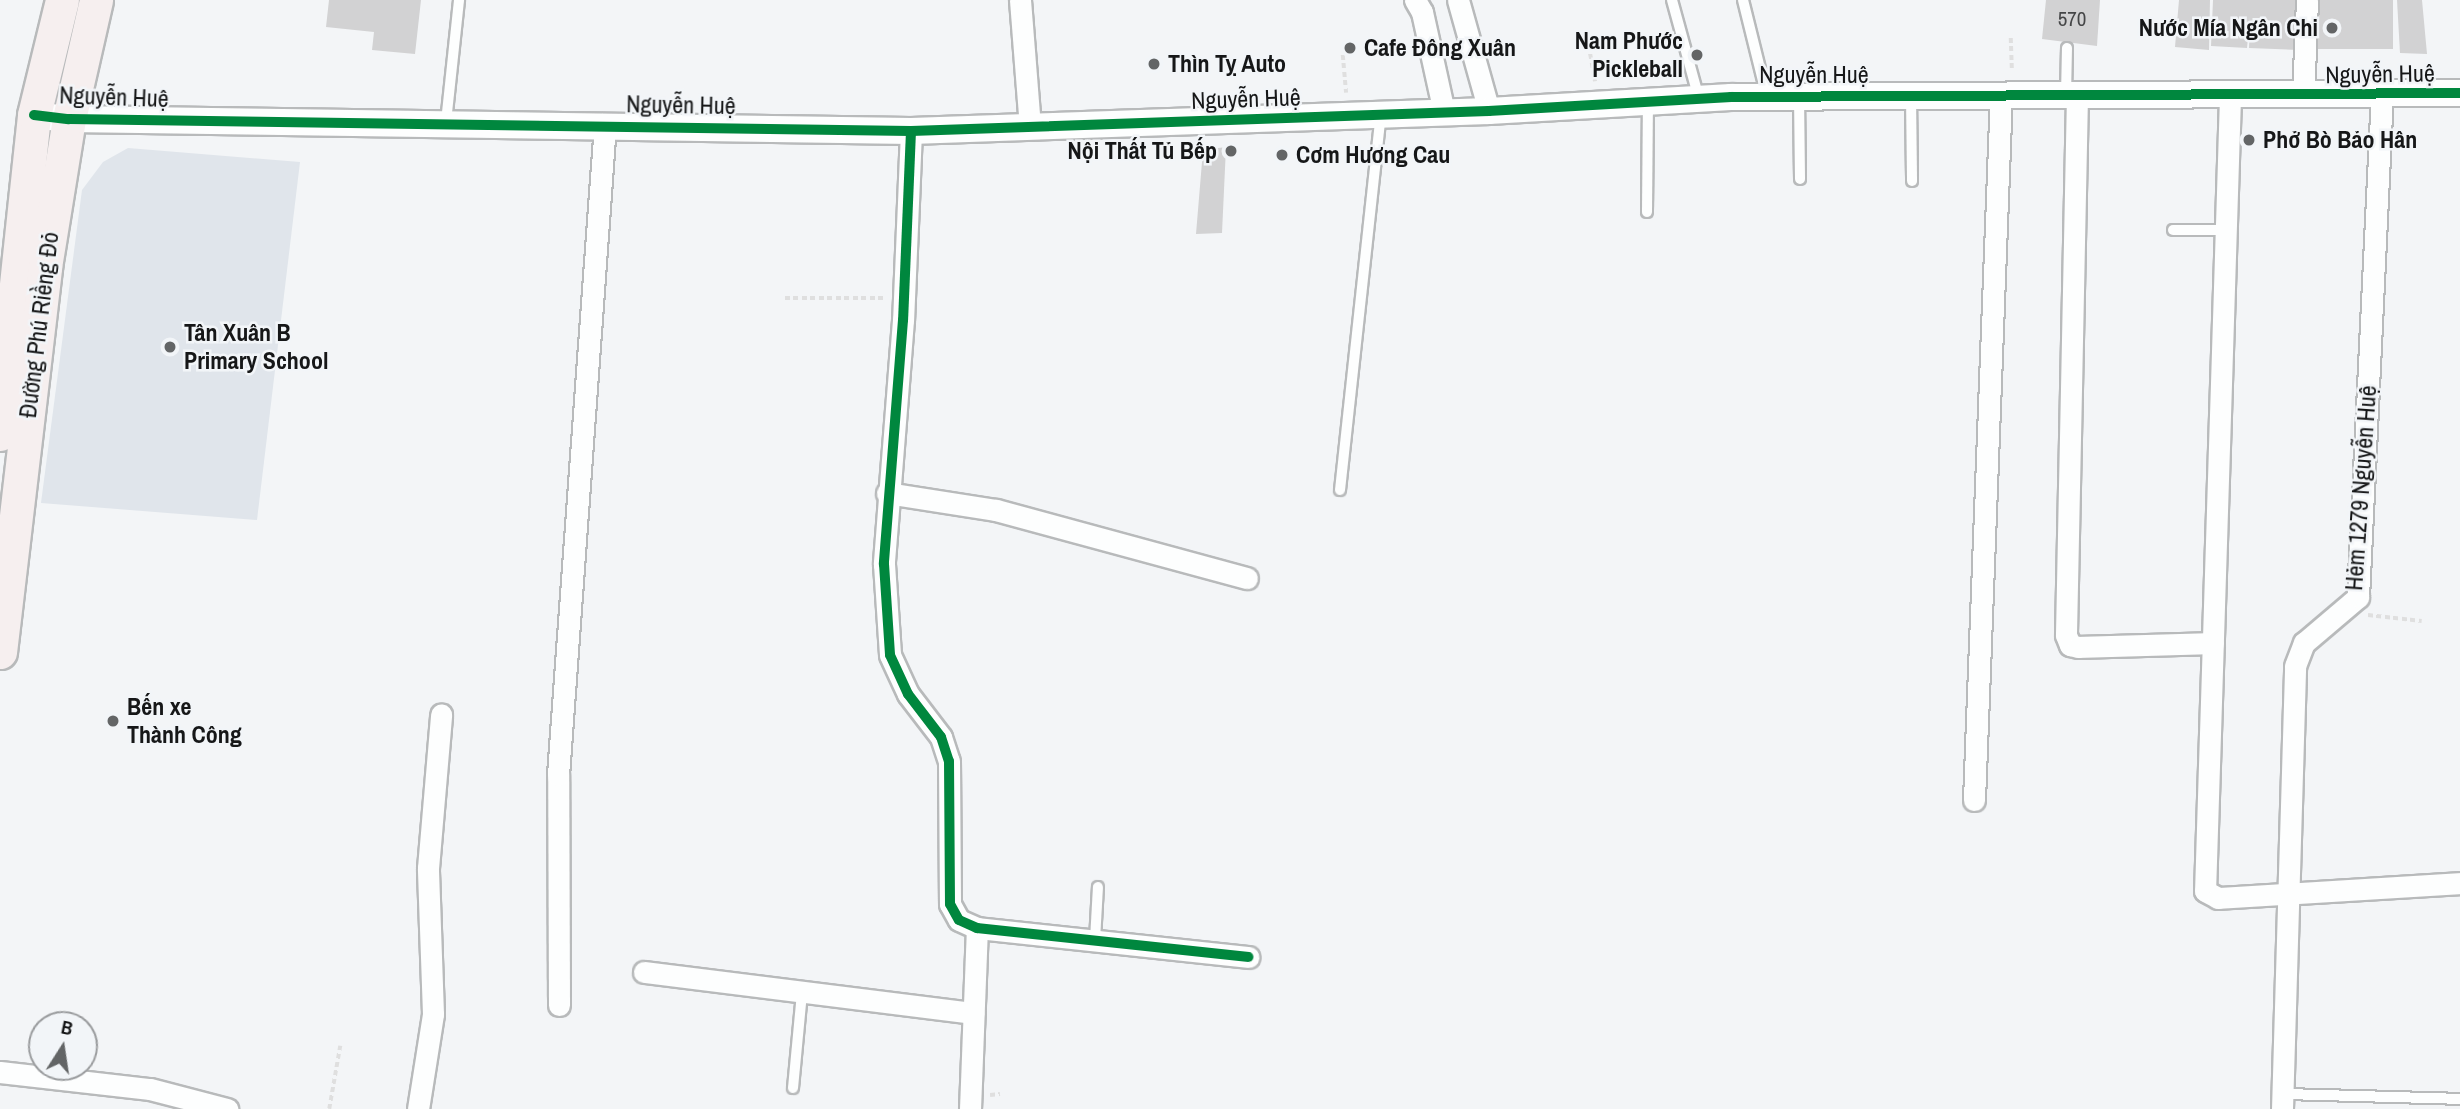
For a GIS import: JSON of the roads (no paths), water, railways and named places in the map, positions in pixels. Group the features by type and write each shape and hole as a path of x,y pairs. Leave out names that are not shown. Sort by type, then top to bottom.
{"main road":[{"name":"Đường Phú Riềng Đỏ","path":"0,433 34,115 62,0"},
{"name":"Đường Phú Riềng Đỏ","path":"0,652 45,267 69,119 96,0"}],"street":[{"path":"1020,0 1030,128"},
{"path":"1415,0 1422,12 1444,112"},
{"path":"1458,0 1489,111"},
{"path":"2303,96 2307,0"},
{"name":"Nguyễn Huệ","path":"34,115 69,119 605,124 912,131 1489,111 1648,101 1799,96 2230,97 2460,93"},
{"name":"Hẻm 1279 Nguyễn Huệ","path":"2283,1101 2295,666 2304,643 2358,597 2382,94"},
{"path":"1973,800 2006,95"},
{"path":"2071,95 2066,635 2070,645 2078,647 2213,643"},
{"path":"2230,97 2205,891 2218,898 2460,883"},
{"path":"559,1005 558,775 605,124"},
{"path":"912,131 904,298 887,493 884,564 890,655 908,694 942,737 949,761 952,814 950,904 959,920 977,928 1248,957"},
{"path":"887,493 996,510 1247,578"},
{"path":"418,1109 433,1014 428,868 441,715"},
{"path":"970,1109 977,928"},
{"path":"644,972 973,1013"},
{"path":"0,1072 150,1089 227,1109"}],"lane":[{"path":"446,123 459,0"},
{"path":"1672,0 1699,99"},
{"path":"1743,0 1767,97"},
{"path":"2067,48 2071,95"},
{"path":"1799,96 1800,178"},
{"path":"1911,96 1912,181"},
{"path":"1647,212 1648,101"},
{"path":"1340,491 1381,114"},
{"path":"2173,230 2226,230"},
{"path":"1095,940 1098,887"},
{"path":"793,1088 802,992"},
{"path":"2283,1101 2460,1100"}],"place":[{"name":"Nước Mía Ngân Chi","path":"2332,28"},
{"name":"Cafe Đông Xuân","path":"1350,48"},
{"name":"Nam Phước Pickleball","path":"1697,55"},
{"name":"Thìn Tỵ Auto","path":"1154,64"},
{"name":"Phở Bò Bảo Hân","path":"2249,140"},
{"name":"Nội Thất Tủ Bếp","path":"1231,151"},
{"name":"Cơm Hương Cau","path":"1282,155"},
{"name":"Tân Xuân B Primary School","path":"170,347"},
{"name":"Bến xe Thành Công","path":"113,721"}]}
